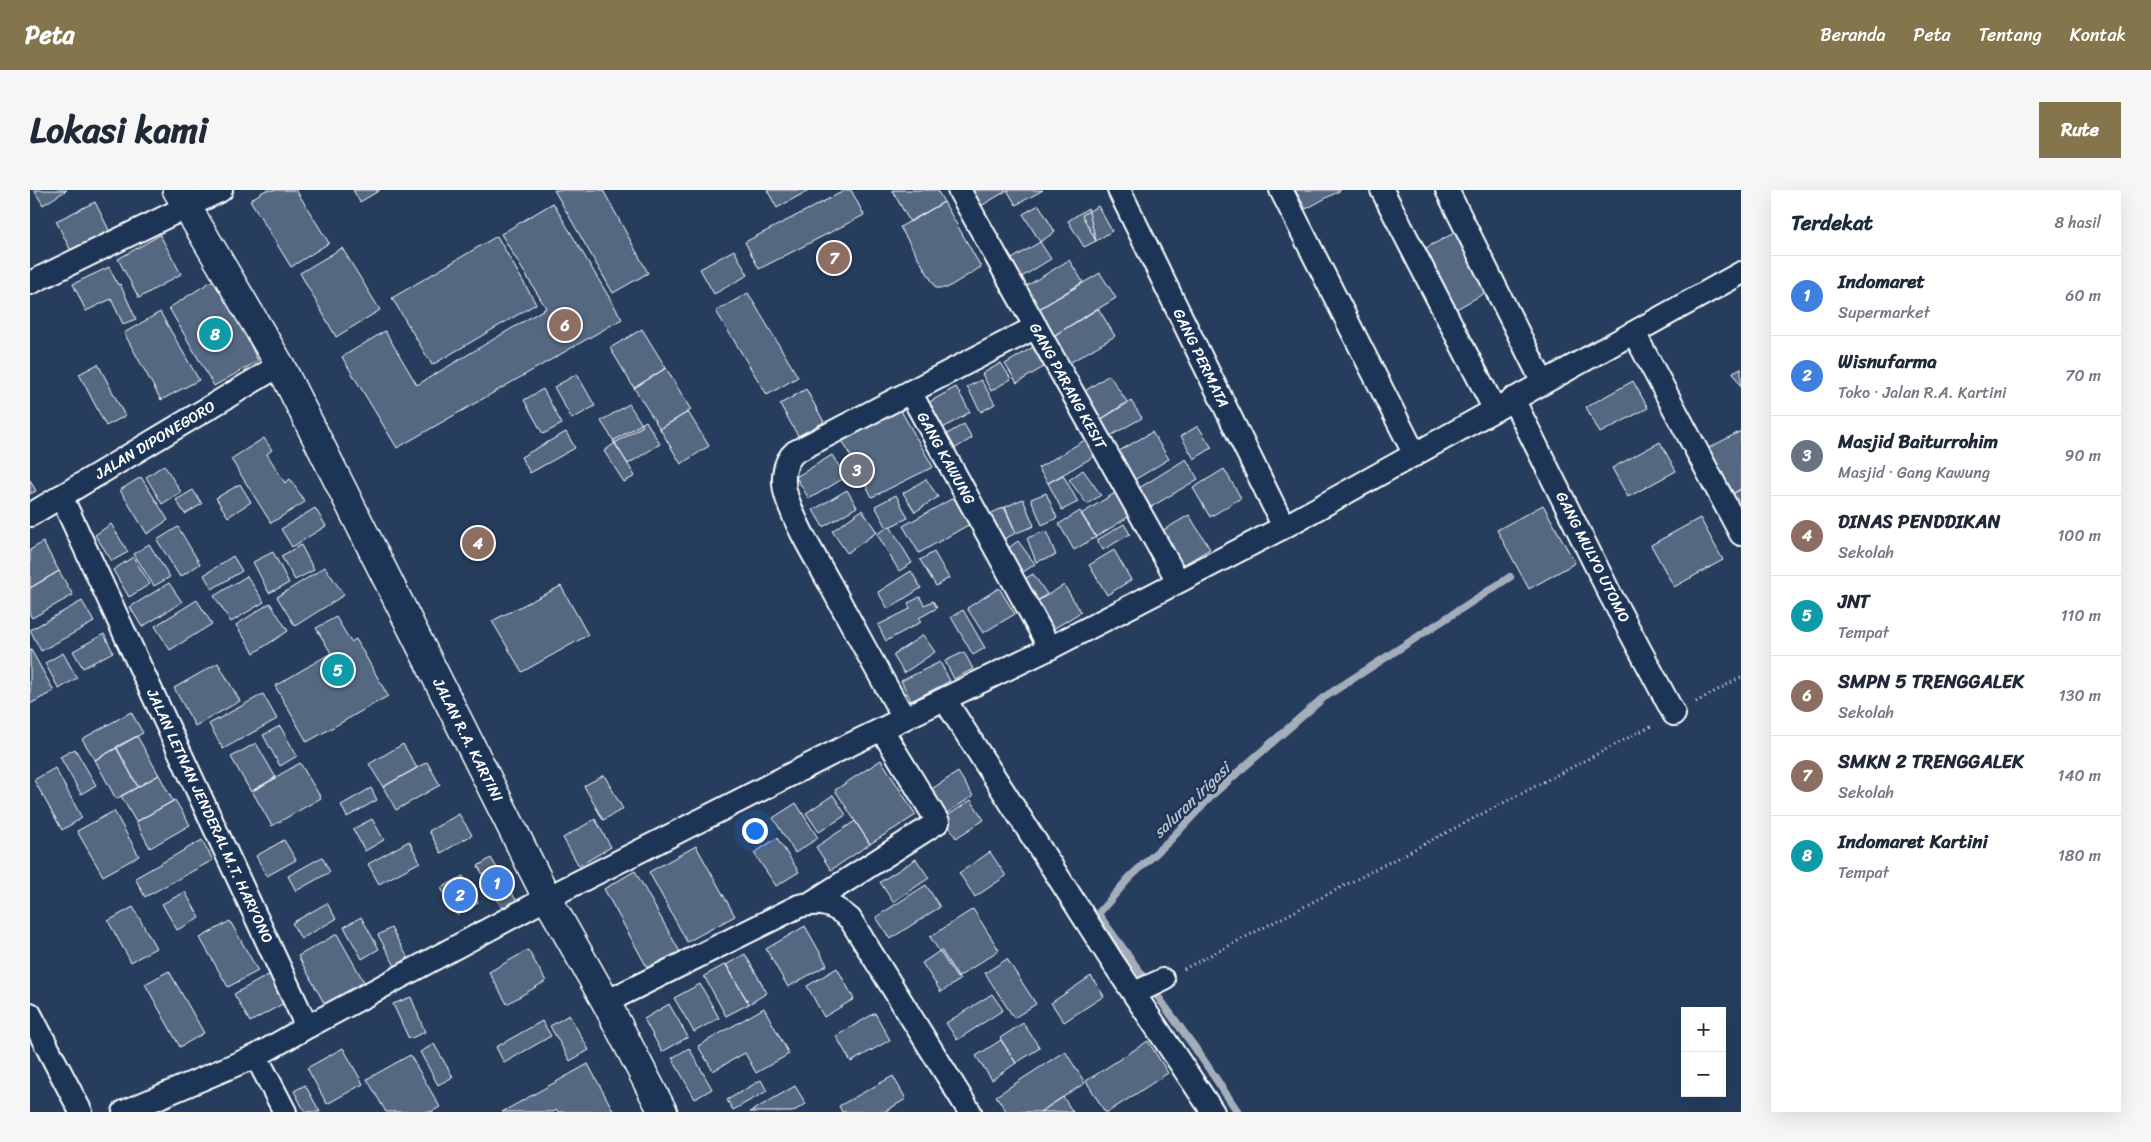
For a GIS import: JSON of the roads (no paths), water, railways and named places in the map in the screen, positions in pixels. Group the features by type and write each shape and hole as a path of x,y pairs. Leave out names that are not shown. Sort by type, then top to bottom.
{"street":[{"path":"30,283 182,199 221,190"},
{"name":"GANG PARANG KESIT","path":"959,190 1178,581"},
{"name":"GANG PERMATA","path":"1119,190 1284,527"},
{"path":"1281,190 1415,455"},
{"name":"GANG MULYO UTOMO","path":"1382,190 1513,410 1674,714"},
{"path":"1447,190 1543,383"},
{"name":"JALAN R.A. KARTINI","path":"182,199 280,366 547,898 606,1002 663,1112"},
{"path":"124,1112 256,1056 547,898 904,718 1050,648 1284,527 1415,455 1513,410 1543,383 1641,344 1741,273"},
{"path":"904,718 810,548 787,498 784,482 789,457 795,452 1036,327"},
{"path":"1641,344 1741,534"},
{"name":"JALAN DIPONEGORO","path":"30,514 280,366"},
{"name":"GANG KAWUNG","path":"910,392 1050,648"},
{"name":"JALAN LETNAN JENDERAL M.T. HARYONO","path":"61,496 307,1027"},
{"path":"945,700 1146,988 1213,1112"},
{"path":"606,1002 778,916 811,903 938,822 882,730"},
{"path":"811,903 825,903 839,909 850,920 970,1112"},
{"path":"30,1014 81,1112"},
{"path":"256,1056 285,1112"}],"waterway":[{"name":"saluran irigasi","path":"1238,1112 1198,1052 1098,914 1129,878 1170,840 1212,795 1323,698 1510,577"}],"place":[{"name":"SMKN 2 TRENGGALEK","path":"834,258"},
{"name":"SMPN 5 TRENGGALEK","path":"565,325"},
{"name":"Indomaret Kartini","path":"215,334"},
{"name":"Masjid Baiturrohim","path":"857,470"},
{"name":"DINAS PENDDIKAN","path":"478,543"},
{"name":"JNT","path":"338,670"},
{"name":"Indomaret","path":"497,883"},
{"name":"Wisnufarma","path":"460,895"}]}
